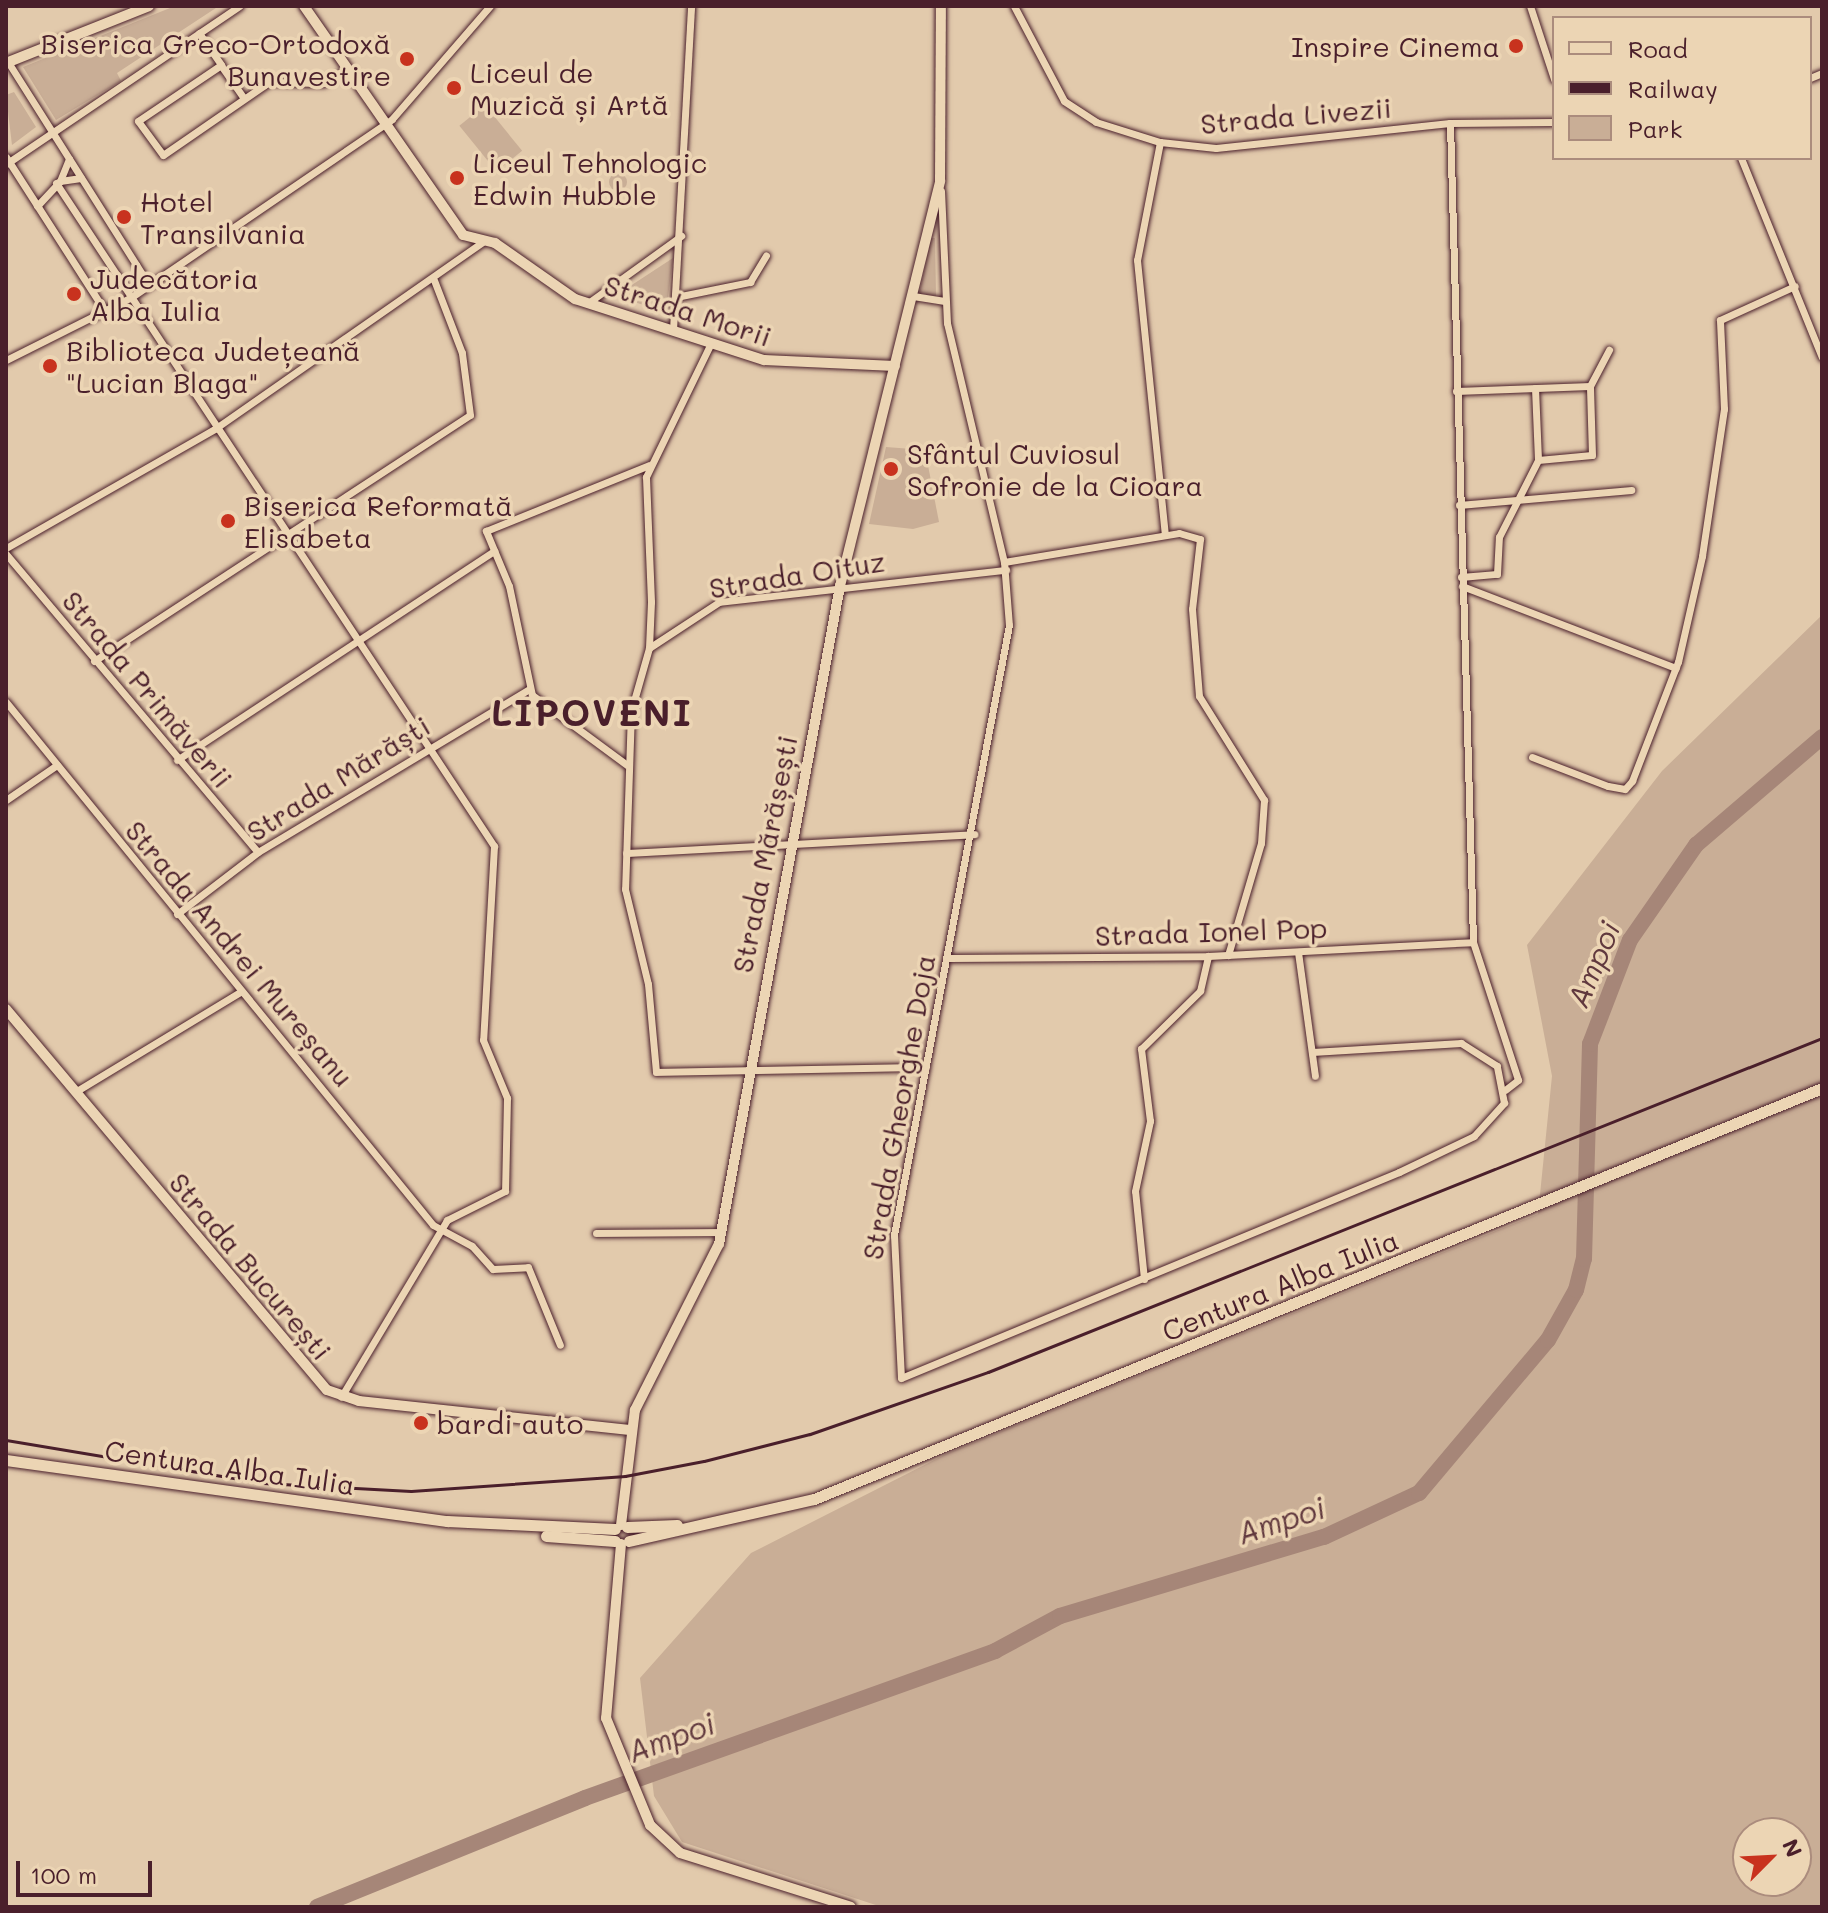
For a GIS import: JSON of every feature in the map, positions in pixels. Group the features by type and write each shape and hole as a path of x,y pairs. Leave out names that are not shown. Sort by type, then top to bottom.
{"main road":[{"name":"Centura Alba Iulia","path":"6,1460 447,1521 621,1535 753,1515 866,1478 1532,1209 1822,1088"}],"street":[{"path":"149,6 7,62 149,285"},
{"path":"105,311 7,161 239,6"},
{"name":"Strada Morii","path":"304,6 450,222 588,303 711,343 777,363 895,366"},
{"path":"6,360 130,298 385,124 490,6"},
{"path":"673,330 681,236 691,6"},
{"name":"Strada Gheorghe Doja","path":"941,6 940,181 945,301 1005,566 1008,642 974,834 892,1253 901,1378 1144,1279 1474,1136 1499,1116 1505,1090"},
{"name":"Strada Livezii","path":"1014,6 1064,101 1096,122 1160,142 1242,147 1450,123 1552,122"},
{"path":"1530,6 1552,73"},
{"path":"199,33 243,97"},
{"path":"221,65 138,121 163,155 243,97 279,79 323,83 349,70"},
{"path":"1312,1052 1461,1043 1489,1056 1505,1090 1518,1080 1473,942 1450,123"},
{"path":"1160,142 1136,250 1165,535 1200,539 1192,609 1199,696 1264,800 1257,857 1228,955"},
{"path":"37,206 56,183 69,159"},
{"path":"1742,160 1822,357"},
{"path":"24,185 81,178"},
{"name":"Strada Mărășești","path":"851,1907 680,1853 647,1817 618,1754 605,1701 629,1430 710,1273 721,1232 746,1071 840,586 940,181"},
{"path":"56,183 216,428 480,818 496,858 483,1040 507,1098 505,1191 498,1199 464,1205 439,1232 341,1397"},
{"path":"588,303 681,236"},
{"path":"6,551 216,428 434,280 484,241"},
{"path":"676,297 750,282 766,255"},
{"path":"94,661 471,411 462,353 434,280"},
{"path":"1532,757 1625,789 1676,668 1724,409 1720,320 1795,286"},
{"path":"913,296 945,301"},
{"path":"711,343 649,465 649,648 627,765 625,898 648,984 656,1072 926,1067"},
{"path":"1538,460 1592,455 1590,386 1609,350"},
{"path":"1456,391 1590,386"},
{"path":"1462,582 1497,574 1499,537 1538,460 1535,388"},
{"path":"627,765 529,689 514,604 487,528 649,465"},
{"path":"1459,505 1631,490"},
{"name":"Strada Oituz","path":"649,648 709,604 1005,566 1165,535"},
{"name":"Strada Primăverii","path":"6,551 94,661 258,852"},
{"path":"177,760 494,551"},
{"path":"1462,582 1676,668"},
{"name":"Strada Mărăști","path":"177,914 258,852 529,689"},
{"name":"Strada Andrei Mureșanu","path":"6,702 439,1232 472,1246 493,1269 525,1264 560,1345"},
{"path":"6,800 57,765"},
{"path":"626,853 974,834"},
{"name":"Strada Ionel Pop","path":"949,958 1208,956 1473,942"},
{"path":"1298,952 1315,1076"},
{"path":"1144,1279 1135,1191 1150,1121 1141,1049 1200,991 1208,956"},
{"path":"75,1092 240,992"},
{"name":"Strada București","path":"6,1009 303,1368 341,1397 629,1430"},
{"path":"596,1233 721,1232"}],"green space":[{"path":"175,6 219,6 117,73 121,81 56,120 23,67"},
{"path":"14,92 36,127 12,145 6,95"},
{"path":"485,105 522,151 496,172 459,126"},
{"path":"618,173 627,182 618,191 609,182"},
{"path":"931,238 935,238 936,296 919,294"},
{"path":"673,258 666,312 615,296"},
{"path":"886,447 925,450 939,522 913,529 869,524"},
{"path":"1822,615 1822,1907 882,1907 682,1842 654,1796 640,1678 751,1553 946,1454 1538,1214 1552,1076 1527,945 1662,771"}],"waterway":[{"name":"Ampoi","path":"317,1907 585,1798 995,1651 1060,1616 1324,1537 1419,1493 1548,1340 1576,1290 1584,1259 1590,1044 1630,940 1696,845 1822,737"}],"railway":[{"path":"6,1440 263,1483 411,1491 625,1476 704,1461 810,1434 988,1372 1822,1038"}],"place":[{"name":"Inspire Cinema","path":"1516,46"},
{"name":"Biserica Greco-Ortodoxă Bunavestire","path":"407,59"},
{"name":"Liceul de Muzică și Artă","path":"454,88"},
{"name":"Liceul Tehnologic Edwin Hubble","path":"457,178"},
{"name":"Hotel Transilvania","path":"124,217"},
{"name":"Judecătoria Alba Iulia","path":"74,294"},
{"name":"Biblioteca Județeană \"Lucian Blaga\"","path":"50,366"},
{"name":"Sfântul Cuviosul Sofronie de la Cioara","path":"891,469"},
{"name":"Biserica Reformată Elisabeta","path":"228,521"},
{"name":"bardi auto","path":"421,1423"}],"district":[{"name":"LIPOVENI","path":"592,712"}]}
